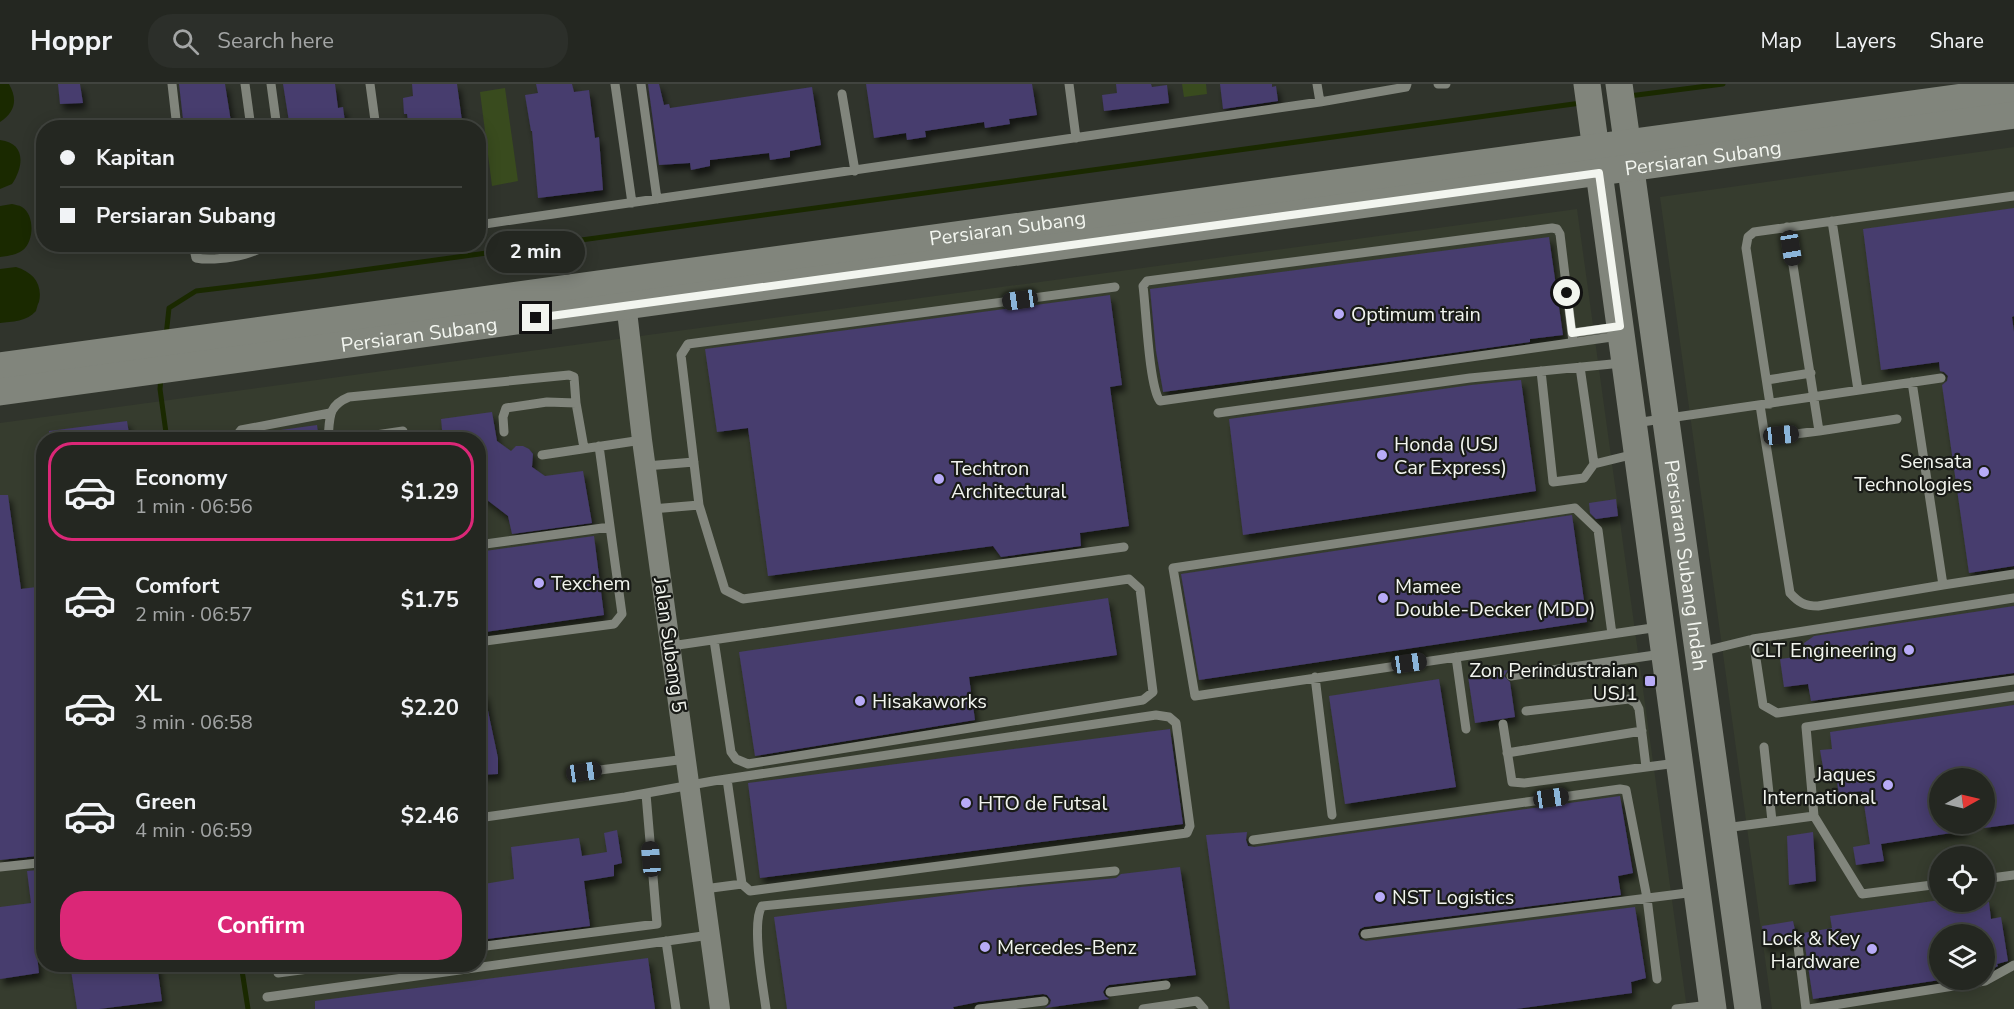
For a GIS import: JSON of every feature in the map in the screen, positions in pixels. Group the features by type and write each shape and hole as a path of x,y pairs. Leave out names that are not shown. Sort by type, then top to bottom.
{"street":[{"name":"Persiaran Subang Indah","path":"1587,84 1713,1007"},
{"name":"Persiaran Subang Indah","path":"1619,84 1748,1009"},
{"name":"Persiaran Subang","path":"0,366 122,361 196,351 625,292 1595,148 2014,90"},
{"name":"Persiaran Subang","path":"1627,144 2014,115"},
{"name":"Jalan Subang 5","path":"625,292 642,440 720,1009"},
{"name":"Persiaran Subang","path":"0,392 122,361"}],"lane":[{"path":"172,84 176,120"},
{"path":"245,84 250,120"},
{"path":"271,84 276,120"},
{"path":"370,84 375,120"},
{"path":"615,84 632,203"},
{"path":"641,84 657,199"},
{"path":"1069,84 1076,138"},
{"path":"1317,84 1320,102"},
{"path":"486,224 1320,102 1406,87 1407,84"},
{"path":"1438,84 1446,84"},
{"path":"842,94 855,171"},
{"path":"1770,404 1746,248 1748,237 1754,232 2014,196"},
{"path":"1832,221 1858,390"},
{"path":"1787,227 1819,431"},
{"path":"1573,338 1560,234 1557,229 1552,228 1147,281 1143,286 1153,376 1157,397 1160,401 1620,331"},
{"path":"195,252 196,258 208,260 253,252"},
{"path":"1115,287 688,344 681,356 699,506 725,590 743,599 1124,547"},
{"path":"1218,412 1470,378 1625,363"},
{"path":"1580,367 1594,464"},
{"path":"1541,371 1553,482 1584,478 1594,464 1637,454"},
{"path":"1767,380 1811,374"},
{"path":"329,432 330,413 336,402 349,397 569,375 574,377 584,448"},
{"path":"1633,423 1941,378"},
{"path":"1912,382 1943,585"},
{"path":"504,432 503,417 507,408 547,402 576,403"},
{"path":"1760,405 1790,593 1797,602 1807,606 1818,606 2014,574"},
{"path":"239,432 330,413"},
{"path":"1765,438 1897,419"},
{"path":"542,454 642,440"},
{"path":"486,641 614,624 622,614 599,446"},
{"path":"646,466 694,462"},
{"path":"652,509 699,506"},
{"path":"1612,634 1599,530 1575,508 1173,568 1195,696 1661,627"},
{"path":"486,544 610,527"},
{"path":"670,646 1129,579 1140,589 1154,692 1143,700 748,764 736,759 731,752 714,640"},
{"path":"1698,652 1753,639 2014,598"},
{"path":"1753,639 1763,705 1777,713 2014,680"},
{"path":"1511,676 1665,654"},
{"path":"1456,657 1467,729"},
{"path":"1315,677 1332,814"},
{"path":"1929,885 1862,894 1815,816 1806,727 2014,696"},
{"path":"1526,711 1629,699 1636,703 1639,710 1646,767"},
{"path":"486,818 646,794 689,784 1156,715 1169,717 1176,723 1190,826 1187,833 750,891 742,884 727,779"},
{"path":"1503,724 1512,782 1524,783 1680,763"},
{"path":"1507,753 1642,731"},
{"path":"1764,747 1772,821"},
{"path":"584,772 686,759"},
{"path":"1252,840 1626,790 1647,898 1657,979"},
{"path":"486,946 657,924 646,794"},
{"path":"1723,829 1815,816"},
{"path":"0,867 36,862"},
{"path":"766,1009 758,932 758,912 762,906 1115,871"},
{"path":"1995,878 2014,875"},
{"path":"704,889 742,884"},
{"path":"1365,934 1697,891"},
{"path":"486,966 710,935"},
{"path":"666,941 676,1009"},
{"path":"1798,946 1807,1009 1985,981 2014,965"},
{"path":"267,997 445,972"},
{"path":"1110,992 1166,984"},
{"path":"979,1009 1044,1001"},
{"path":"1143,1009 1197,1001 1204,1009"},
{"path":"1676,1009 1713,1007"}],"shaded area":[{"path":"0,84 9,84 14,95 14,105 9,114 0,122"},
{"path":"1182,84 1206,84 1207,94 1184,97"},
{"path":"505,88 518,181 492,186 486,120 484,120 480,92"},
{"path":"0,140 15,146 20,156 20,163 12,184 0,189"},
{"path":"2014,147 2014,1009 1772,1009 1660,197"},
{"path":"12,204 21,206 26,211 31,222 31,235 23,250 0,257 0,206"},
{"path":"1577,209 1687,1009 0,1009 0,423"},
{"path":"16,267 27,272 38,284 39,302 36,311 29,317 0,323 0,269"}],"building":[{"path":"58,84 80,84 83,103 60,104"},
{"path":"179,84 225,84 231,120 183,120"},
{"path":"283,84 335,84 338,108 343,107 345,120 289,120"},
{"path":"412,84 457,84 462,120 408,120 407,114 404,114 403,98 413,96"},
{"path":"536,84 572,84 574,92 589,90 595,138 599,137 603,190 538,198 532,131 525,95 538,93"},
{"path":"648,84 659,84 664,105 669,104 670,108 812,87 821,145 790,151 790,157 770,160 769,153 710,160 710,166 691,170 690,163 659,165"},
{"path":"866,84 1032,84 1037,115 1009,119 1010,124 985,128 984,122 925,131 926,137 907,140 906,133 874,138"},
{"path":"1116,84 1151,84 1152,87 1167,85 1169,103 1104,111 1102,95 1117,93"},
{"path":"1220,84 1272,84 1272,87 1276,86 1278,101 1223,109"},
{"name":"Sensata Technologies","path":"2014,208 2014,316 2012,317 2014,332 2014,566 1969,573 1942,385 1947,381 1948,376 1940,371 1939,362 1881,370 1863,229"},
{"name":"Optimum train","path":"1549,237 1563,335 1530,339 1530,342 1163,392 1156,351 1150,289"},
{"name":"Techtron Architectural","path":"1110,295 1122,385 1110,387 1129,526 1080,533 1081,546 1001,557 993,546 768,576 748,428 717,432 705,349"},
{"name":"Honda (USJ Car Express)","path":"1521,380 1536,491 1243,535 1229,419"},
{"name":"Texchem","path":"492,412 497,441 511,451 516,446 529,449 533,454 532,467 545,476 583,471 592,523 512,534 508,516 486,499 486,432 442,432 441,419"},
{"path":"127,421 129,432 49,432"},
{"path":"317,425 318,432 266,432"},
{"path":"0,495 8,495 21,589 36,587 36,856 0,860"},
{"path":"1616,499 1618,516 1596,519 1590,513 1589,503"},
{"name":"Mamee Double-Decker (MDD)","path":"1572,515 1587,622 1199,680 1181,574"},
{"name":"Texchem","path":"594,536 604,615 486,632 486,551"},
{"name":"Hisakaworks","path":"1108,598 1117,655 969,677 975,720 755,756 739,652"},
{"name":"CLT Engineering","path":"2014,606 2014,673 1811,701 1808,684 1784,687 1780,659 1803,656 1804,643 1814,636"},
{"path":"1508,670 1504,676 1510,682 1515,717 1475,723 1468,676"},
{"path":"1439,679 1456,787 1345,804 1329,696"},
{"path":"486,701 498,758 498,774 486,775"},
{"name":"Jaques International","path":"2014,705 2014,824 1995,827 1995,768 1929,768 1929,834 1945,834 1881,844 1884,861 1856,865 1853,847 1870,844 1862,791 1839,794 1835,771 1824,773 1820,750 1832,749 1830,732"},
{"name":"HTO de Futsal","path":"1170,729 1183,824 760,878 748,783"},
{"name":"NST Logistics","path":"1620,796 1633,873 1618,876 1621,895 1364,927 1358,934 1360,939 1366,941 1635,907 1646,978 1631,982 1632,993 1516,1009 1230,1009 1206,835 1247,832 1248,846 1254,847"},
{"path":"617,830 622,863 614,865 614,876 584,881 590,926 486,939 486,884 514,879 511,847 579,838 582,856 607,852 604,833"},
{"path":"1813,832 1816,881 1789,885 1787,836"},
{"name":"Mercedes-Benz","path":"1180,867 1196,975 1109,985 1103,992 1109,999 1045,1008 1051,1000 1043,994 978,1002 953,1007 954,1009 787,1009 774,917 998,889 1116,878 1121,874"},
{"path":"36,870 36,932 34,928 36,972 39,973 0,979 0,907 31,903 27,871"},
{"name":"Lock & Key Hardware","path":"1929,902 1929,912 1990,912 1991,919 2001,917 2008,961 1997,964 1998,966 1995,968 1995,924 1929,924 1929,982 1813,999 1803,933 1832,928 1830,916"},
{"path":"1793,921 1797,939 1793,942 1765,946 1762,926"},
{"path":"648,958 655,1009 315,1009 315,1001"},
{"path":"71,972 158,972 162,1001 99,1009 77,1009"}],"waterway":[{"path":"1629,96 1723,84"},
{"path":"166,336 169,308 196,291 1581,103"},
{"path":"161,378 160,389 166,432"},
{"path":"242,972 248,1009"}],"place":[{"name":"Optimum train","path":"1339,314"},
{"name":"Honda (USJ Car Express)","path":"1382,455"},
{"name":"Sensata Technologies","path":"1984,472"},
{"name":"Techtron Architectural","path":"939,479"},
{"name":"Texchem","path":"539,583"},
{"name":"Mamee Double-Decker (MDD)","path":"1383,598"},
{"name":"CLT Engineering","path":"1909,650"},
{"name":"Zon Perindustraian USJ1","path":"1650,681"},
{"name":"Hisakaworks","path":"860,701"},
{"name":"Jaques International","path":"1888,785"},
{"name":"HTO de Futsal","path":"966,803"},
{"name":"NST Logistics","path":"1380,897"},
{"name":"Mercedes-Benz","path":"985,947"},
{"name":"Lock & Key Hardware","path":"1872,949"}],"route":[{"path":"536,318 1599,173 1620,326 1572,333 1567,293"}]}
